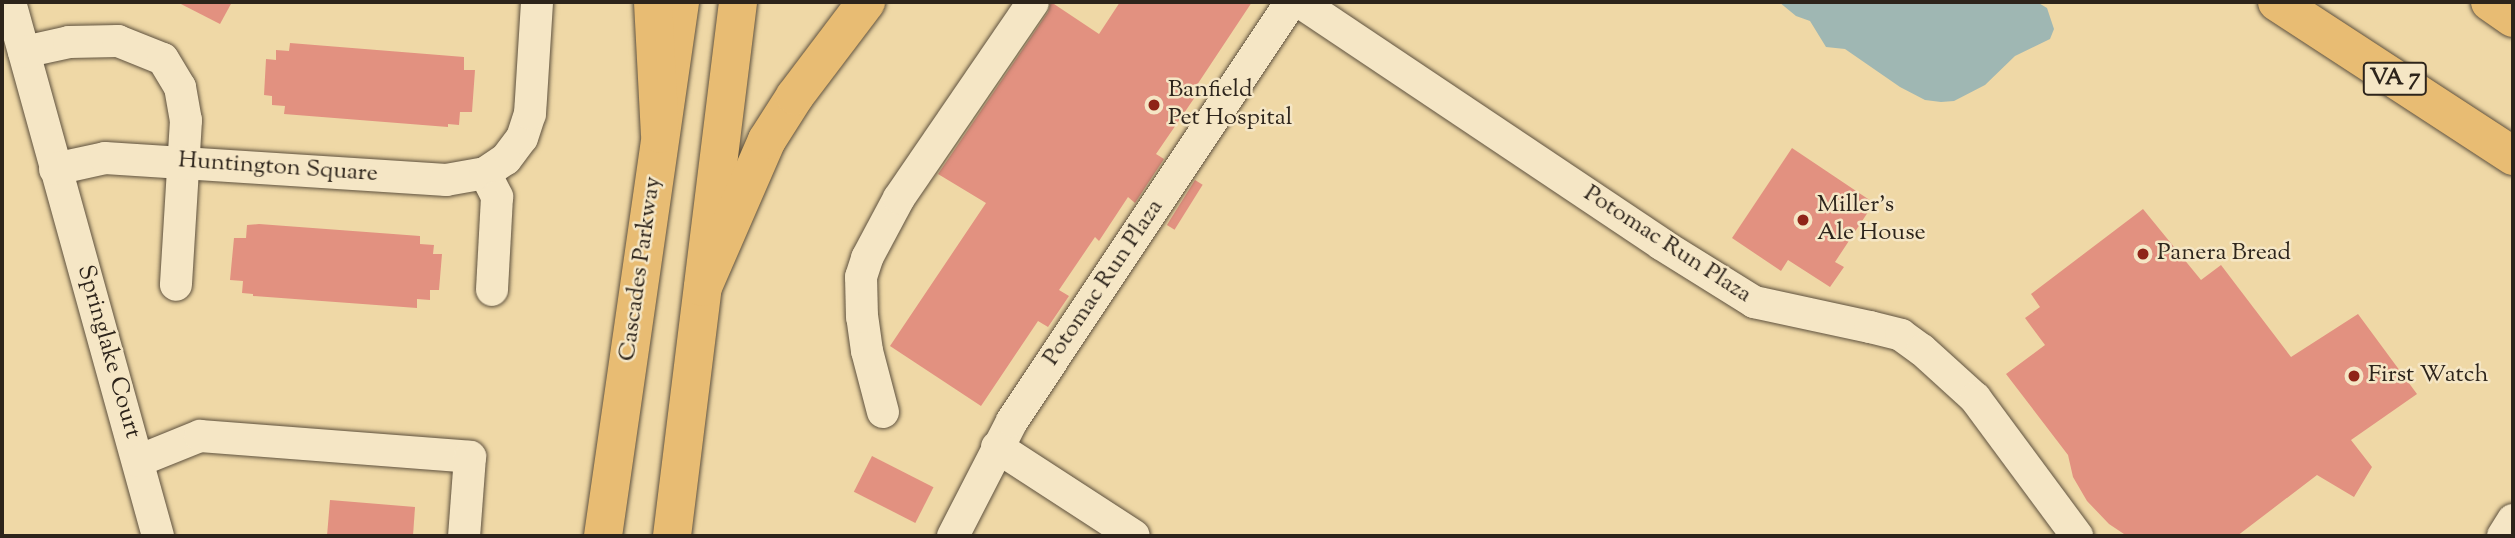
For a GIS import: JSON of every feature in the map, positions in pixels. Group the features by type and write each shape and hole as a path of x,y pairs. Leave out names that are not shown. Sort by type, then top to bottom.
{"main road":[{"path":"653,2 660,134"},
{"name":"Cascades Parkway","path":"604,536 680,2"},
{"path":"672,536 738,2"},
{"path":"703,287 767,140 802,85 866,2"},
{"name":"VA 7","path":"2277,2 2513,156"},
{"path":"2490,2 2513,18"}],"street":[{"path":"10,2 55,169"},
{"name":"Huntington Square","path":"55,169 105,159 184,161 446,180 485,173 506,159 522,138 530,114 537,2"},
{"path":"883,412 867,351 862,317 861,277 867,258 899,198 1033,2"},
{"name":"Potomac Run Plaza","path":"953,536 997,447 1291,2"},
{"name":"Potomac Run Plaza","path":"1300,2 1653,239 1754,303 1901,335 1922,350 1975,398 2077,536"},
{"path":"24,52 69,42 118,41 163,59 180,88 186,120 176,285"},
{"name":"Springlake Court","path":"55,169 159,536"},
{"path":"485,173 497,197 492,290"},
{"path":"138,461 200,436 470,457 464,536"},
{"path":"997,447 1134,536"},
{"path":"2503,536 2513,520"}],"water":[{"path":"1779,2 2037,2 2047,8 2054,29 2050,39 2015,56 1985,85 1954,101 1941,102 1925,100 1900,87 1845,49 1826,47 1810,21 1796,16"}],"building":[{"path":"177,2 232,2 220,24"},
{"path":"1051,2 1099,34 1120,2 1252,2 1191,94 1195,97 1156,154 1164,159 1135,203 1128,197 1099,241 1095,237 1059,290 1069,296 1048,327 1038,321 981,406 890,346 986,203 938,174 1048,12"},
{"path":"290,43 464,57 464,70 475,70 472,112 460,112 459,125 448,124 448,127 284,114 285,106 272,105 272,96 264,95 266,59 276,60 276,50 289,51"},
{"name":"Miller's Ale House","path":"1792,148 1874,203 1835,262 1844,267 1830,287 1788,260 1781,271 1732,238"},
{"path":"1195,180 1203,185 1175,230 1167,225"},
{"path":"2143,209 2201,280 2221,265 2291,357 2358,314 2417,394 2351,440 2372,467 2354,497 2317,475 2237,536 2127,536 2109,524 2087,501 2073,477 2068,455 2006,374 2045,345 2025,318 2040,307 2031,294"},
{"path":"247,225 420,236 420,244 434,245 433,254 442,254 439,290 430,290 430,300 417,299 417,308 242,293 243,281 230,280 234,238 246,238"},
{"path":"872,456 933,487 915,523 854,492"},
{"path":"330,500 415,507 413,536 327,536"}],"place":[{"name":"Banfield Pet Hospital","path":"1154,105"},
{"name":"Miller's Ale House","path":"1803,220"},
{"name":"Panera Bread","path":"2143,254"},
{"name":"First Watch","path":"2354,376"}]}
